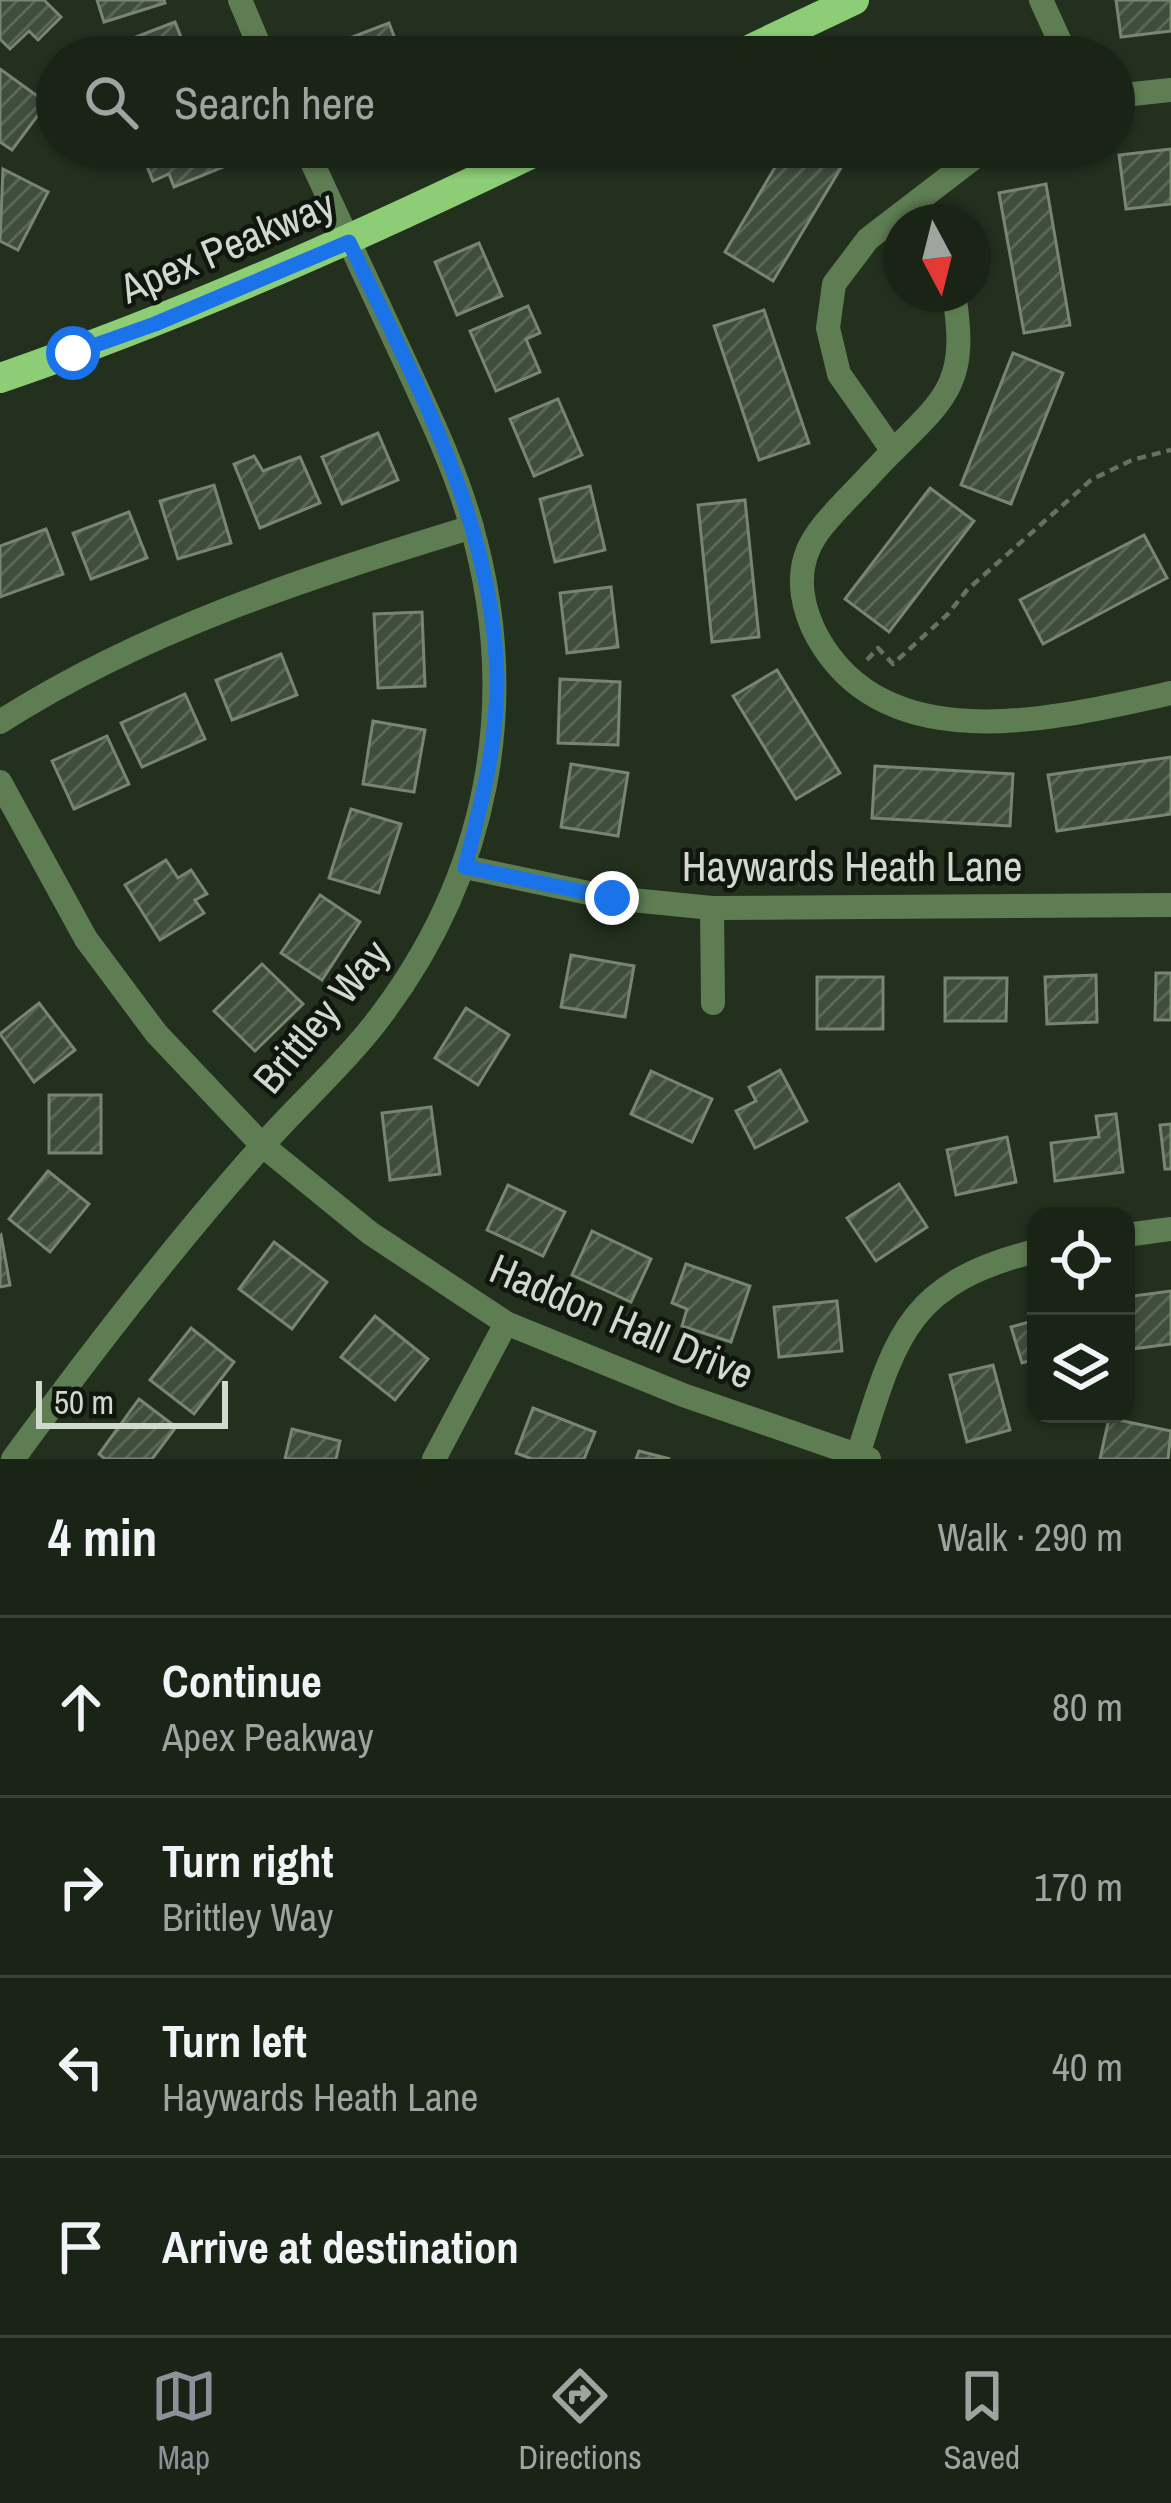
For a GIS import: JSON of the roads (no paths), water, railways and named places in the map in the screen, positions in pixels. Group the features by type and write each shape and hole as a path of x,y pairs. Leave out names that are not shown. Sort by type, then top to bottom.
{"main road":[{"path":"778,36 854,0"},
{"name":"Apex Peakway","path":"0,379 155,324 349,242 502,168"}],"street":[{"path":"240,0 255,36"},
{"path":"1041,0 1057,36"},
{"path":"1135,94 1171,90"},
{"name":"Brittley Way","path":"13,1459 138,1293 390,1003 428,945 465,867 487,778 497,678 494,628 472,527 446,452 315,168"},
{"path":"931,204 967,168"},
{"path":"883,231 868,238 848,262 834,284 828,315 839,374 893,451"},
{"path":"956,312 959,349 952,384 924,425 893,451 815,536 803,566 802,594 812,627 849,680 896,706 957,719 1032,720 1171,693"},
{"path":"0,722 117,657 225,609 472,527"},
{"name":"Haddon Hall Drive","path":"0,782 58,892 113,978 173,1053 262,1145 370,1233 506,1323 604,1365 863,1457"},
{"name":"Haywards Heath Lane","path":"465,867 612,898 712,908 1171,905"},
{"path":"712,908 713,1003"},
{"path":"1135,1234 1171,1229"},
{"path":"863,1457 897,1343 921,1311 960,1276 986,1263 1027,1253"},
{"path":"434,1459 506,1323"}]}
